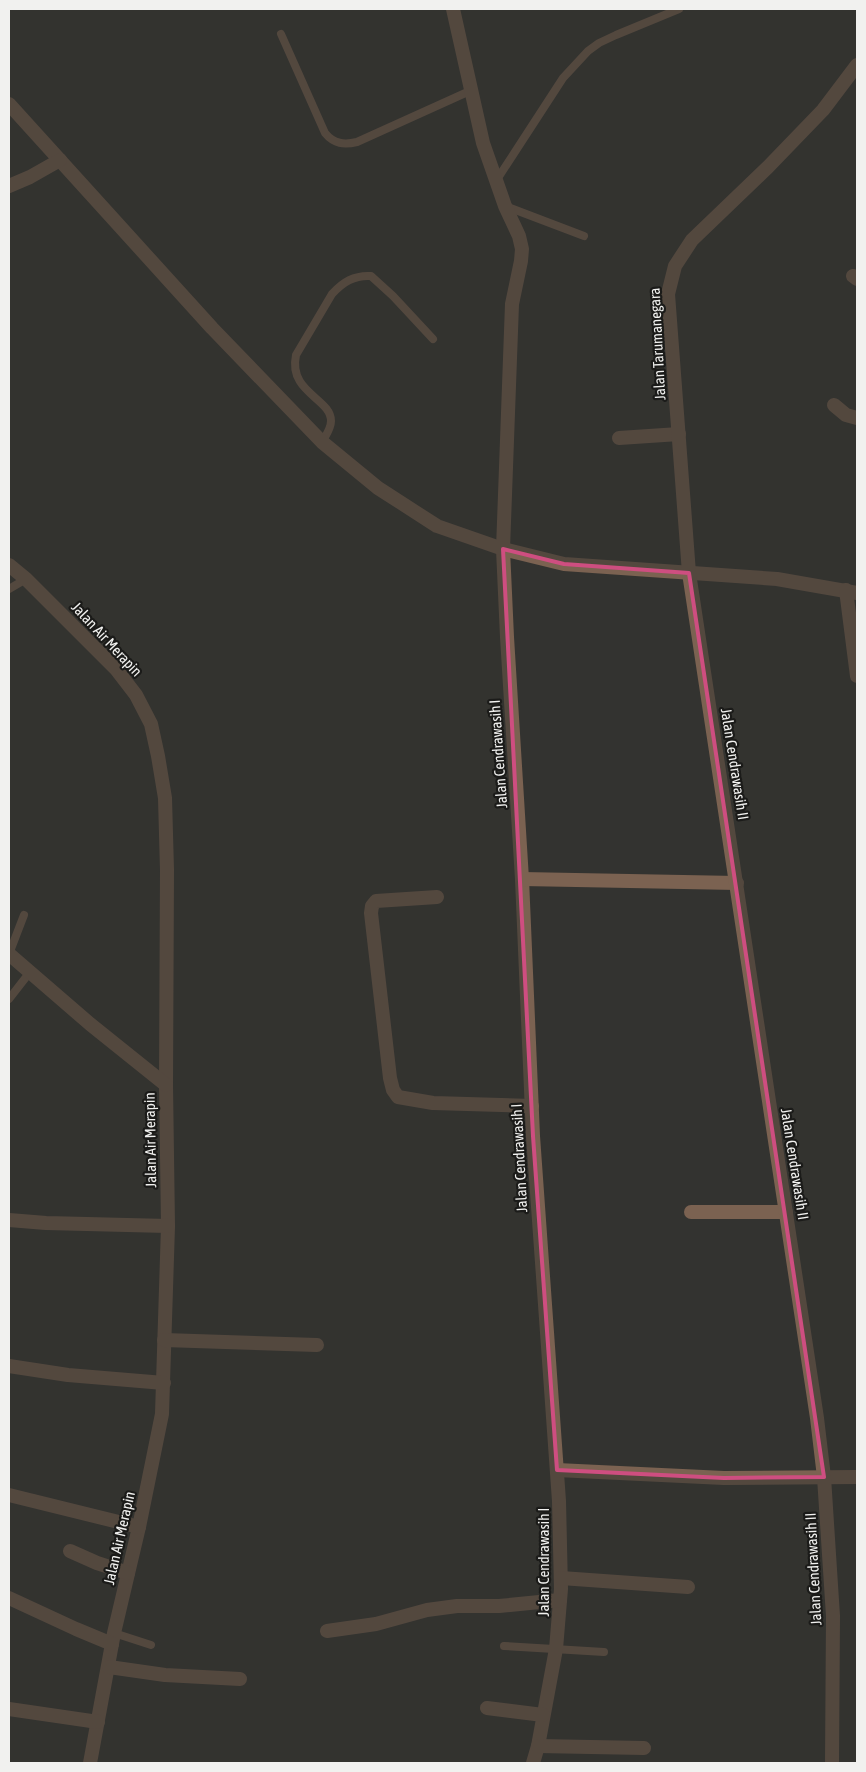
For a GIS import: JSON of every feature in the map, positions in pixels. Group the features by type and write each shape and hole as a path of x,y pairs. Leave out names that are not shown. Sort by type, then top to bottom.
{"street":[{"name":"Jalan Cendrawasih I","path":"453,9 484,143 496,181 519,236 522,249 512,304 503,549 522,879 533,1146 557,1470 561,1578 556,1649 538,1746 533,1763"},
{"name":"Jalan Tarumanegara","path":"689,573 668,294 675,266 692,240 768,167 823,110 857,65"},
{"path":"9,104 212,328 322,442 378,488 437,526 503,549 564,564 777,579 852,591 857,676"},
{"path":"9,186 30,177 60,160"},
{"path":"834,405 846,416 857,418"},
{"path":"619,438 679,434"},
{"name":"Jalan Air Merapin","path":"9,565 26,579 116,669 136,694 150,724 165,798 168,1226 162,1414 139,1527 113,1638 90,1763"},
{"name":"Jalan Cendrawasih II","path":"689,573 817,1418 824,1477 833,1616 832,1763"},
{"path":"522,879 737,883"},
{"path":"437,897 376,901 372,906 371,912 390,1078 393,1090 398,1097 433,1103 532,1106"},
{"path":"9,954 166,1085"},
{"path":"691,1212 786,1212"},
{"path":"9,1220 46,1223 168,1226"},
{"path":"164,1340 317,1345"},
{"path":"9,1366 68,1376 164,1383"},
{"path":"557,1470 724,1478 857,1477"},
{"path":"9,1495 139,1527"},
{"path":"70,1551 97,1563 128,1573"},
{"path":"561,1578 688,1587"},
{"path":"9,1598 76,1630 113,1638"},
{"path":"327,1631 376,1624 427,1610 457,1606 500,1606 560,1600"},
{"path":"109,1666 165,1675 240,1680"},
{"path":"487,1708 544,1715"},
{"path":"9,1709 98,1722"},
{"path":"538,1746 644,1748"}],"lane":[{"path":"496,181 563,78 588,51 659,12 679,9"},
{"path":"281,34 325,133 335,142 346,144 357,142 472,90"},
{"path":"506,206 584,236"},
{"path":"322,442 330,428 331,417 325,408 301,384 294,363 296,355 332,294 340,286 353,278 371,276 393,296 433,339"},
{"path":"9,589 26,579"},
{"path":"9,954 24,915"},
{"path":"9,998 30,972"},
{"path":"113,1638 150,1645"},
{"path":"504,1646 604,1652"}],"highlighted area":[{"path":"503,549 564,564 689,573 824,1477 724,1478 557,1470 533,1136"}]}
